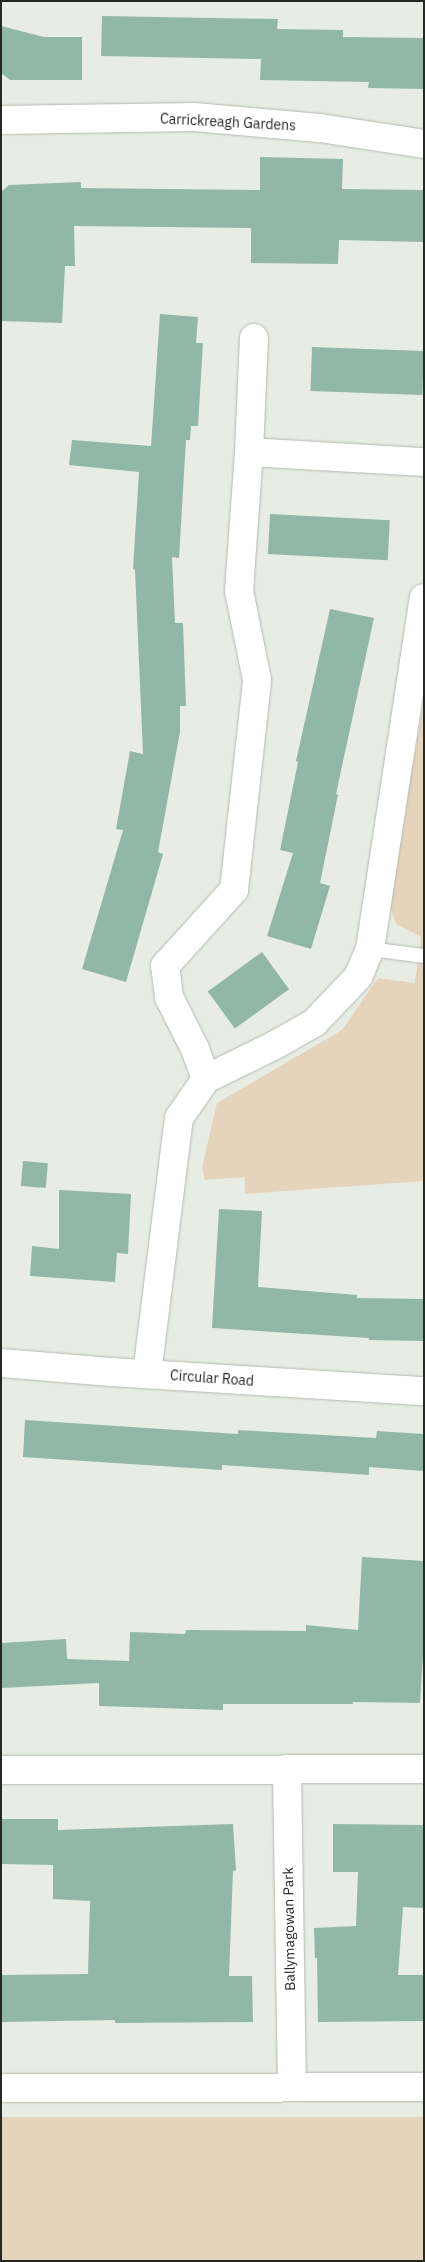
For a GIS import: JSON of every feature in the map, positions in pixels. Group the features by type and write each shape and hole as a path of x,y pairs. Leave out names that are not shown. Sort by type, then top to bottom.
{"street":[{"name":"Carrickreagh Gardens","path":"1,120 194,117 320,128 424,144"},
{"path":"206,1079 195,1049 169,997 165,966 234,890 257,680 238,591 249,452 254,338"},
{"path":"249,452 424,462"},
{"path":"147,1374 179,1118 206,1079 275,1045 314,1023 358,977 370,949 424,598"},
{"name":"Circular Road","path":"1,1363 424,1391"},
{"path":"1,1770 287,1771 424,1769"},
{"name":"Ballymagowan Park","path":"287,1771 292,2087"},
{"path":"1,2088 424,2087"}],"lane":[{"path":"370,949 424,956"}],"shaded area":[{"path":"424,703 424,1181 245,1194 245,1177 205,1180 202,1167 217,1103 342,1030 378,978 415,983 421,937 396,924 390,906 392,880"},
{"path":"1,2117 424,2117 424,2261 1,2261"}],"building":[{"path":"102,16 278,19 277,29 343,30 343,37 424,38 424,89 368,88 369,82 260,80 261,59 101,56"},
{"path":"1,26 44,37 82,37 82,80 10,80 1,73"},
{"path":"260,157 343,159 342,189 424,190 424,242 339,240 338,264 251,263 251,228 74,226 75,266 65,266 62,323 1,321 1,192 9,185 81,182 81,188 260,190"},
{"path":"160,314 198,317 196,343 203,343 198,426 191,426 190,440 186,440 179,558 172,557 175,623 183,623 186,706 180,706 180,732 158,852 163,854 126,982 82,969 123,830 116,829 130,751 143,754 135,570 133,569 139,472 69,465 72,440 151,446"},
{"path":"312,347 424,351 422,395 310,391"},
{"path":"270,514 390,520 388,560 268,554"},
{"path":"330,609 374,618 336,794 338,795 320,883 330,886 311,949 267,936 293,853 280,850 298,762 296,761"},
{"path":"262,952 289,989 235,1029 208,991"},
{"path":"23,1161 48,1163 46,1188 21,1186"},
{"path":"59,1190 131,1194 128,1254 117,1253 115,1282 30,1276 32,1246 59,1249"},
{"path":"219,1209 262,1211 258,1287 357,1295 357,1298 424,1299 424,1341 369,1340 369,1338 212,1328"},
{"path":"25,1420 238,1434 238,1430 376,1438 377,1431 424,1434 424,1471 369,1467 369,1475 222,1465 222,1470 23,1457"},
{"path":"362,1557 424,1561 424,1639 420,1703 223,1704 223,1710 99,1706 99,1683 2,1688 1,1643 66,1639 67,1659 129,1661 130,1632 185,1634 186,1630 306,1631 306,1625 358,1630"},
{"path":"1,1819 58,1819 58,1830 233,1824 236,1870 233,1871 229,1976 252,1976 253,2022 115,2023 115,2020 1,2022 1,1975 88,1974 90,1901 53,1899 53,1865 1,1864"},
{"path":"333,1824 424,1825 424,1908 403,1907 398,1975 424,1975 424,2021 318,2022 317,1958 315,1958 314,1928 356,1926 358,1872 333,1872"}]}
